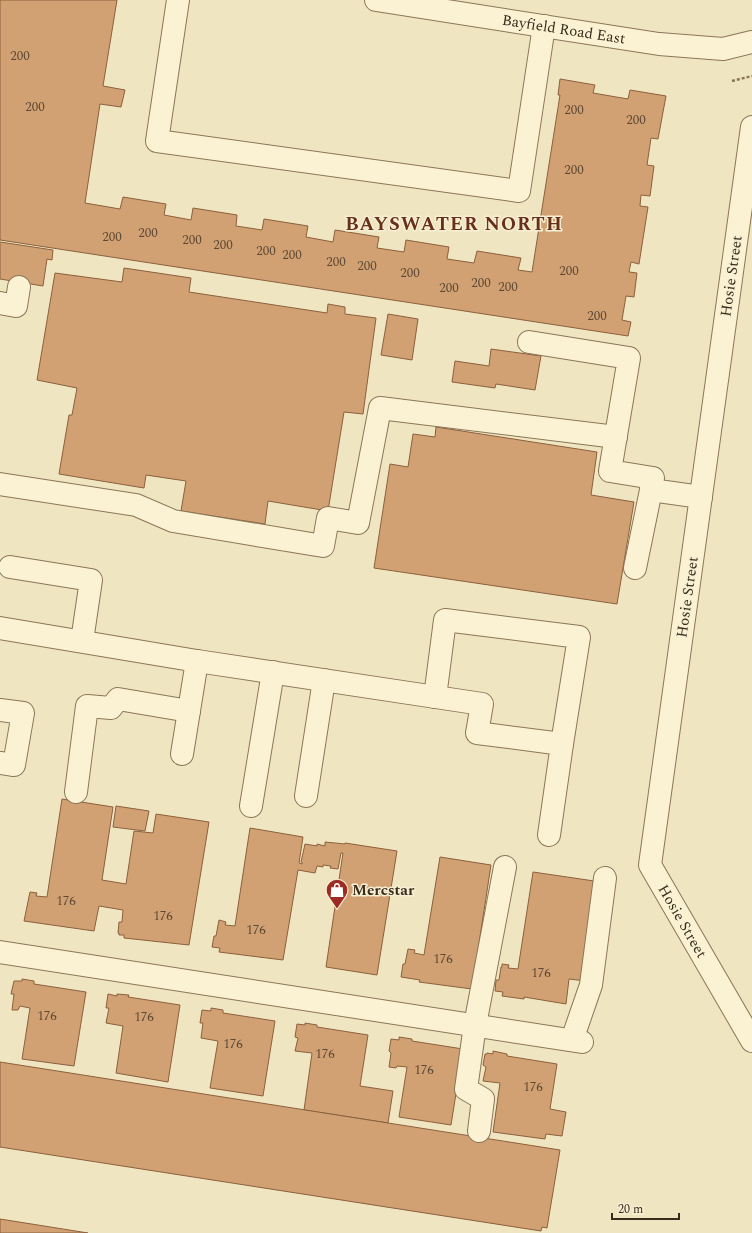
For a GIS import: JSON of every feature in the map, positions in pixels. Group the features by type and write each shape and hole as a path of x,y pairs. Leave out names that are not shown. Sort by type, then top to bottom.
{"street":[{"path":"178,0 157,141 519,191 544,26"},
{"name":"Bayfield Road East","path":"376,0 666,44 723,49 752,42"},
{"name":"Hosie Street","path":"752,127 650,865 752,1041"},
{"path":"0,303 16,306 19,287"},
{"path":"529,342 629,358 610,471 653,478 635,568"},
{"path":"0,484 136,505 173,521 323,546 328,518 358,523 380,408 616,437"},
{"path":"650,490 701,497"},
{"path":"10,567 91,580 82,641"},
{"path":"435,697 445,620 579,637 549,835"},
{"path":"0,628 482,704 477,733 562,744"},
{"path":"182,754 197,660"},
{"path":"251,806 273,672"},
{"path":"306,796 324,680"},
{"path":"76,792 87,706 111,708 118,698 189,711"},
{"path":"0,710 23,713 14,765 0,763"},
{"path":"479,1131 483,1099 466,1090 475,1025 505,867"},
{"path":"0,952 577,1041 591,986 605,878"}],"path":[{"path":"732,82 752,76"}],"building":[{"path":"0,0 117,0 103,86 125,90 121,107 100,104 85,203 120,209 123,197 166,204 164,215 191,220 193,208 237,215 236,226 262,230 264,219 308,226 306,237 333,242 335,230 379,237 377,248 404,252 406,240 449,247 447,259 474,263 477,251 521,258 518,270 532,272 560,95 558,95 560,79 595,85 593,93 628,99 630,90 666,96 658,139 651,138 647,165 654,166 650,196 641,195 640,206 648,207 639,264 631,262 629,272 637,273 634,297 626,296 622,320 631,322 628,336 0,240"},
{"path":"0,242 53,250 52,260 47,259 43,286 0,279"},
{"path":"124,268 191,278 189,292 327,313 328,304 345,307 345,314 376,318 363,414 344,412 328,511 268,501 265,524 181,511 186,481 146,475 144,488 59,474 69,415 72,415 77,388 37,380 55,273 122,282"},
{"path":"388,314 418,319 412,360 381,355"},
{"path":"491,349 541,356 535,390 496,384 495,388 452,382 455,361 489,366"},
{"path":"436,427 597,452 591,495 634,502 617,604 374,568 390,464 408,467 413,434 435,437"},
{"path":"62,799 113,807 102,880 126,884 134,831 153,833 156,814 209,822 189,945 124,938 124,935 119,935 118,933 119,922 122,922 123,910 99,906 94,931 24,921 30,892 37,893 36,896 47,897"},
{"path":"116,806 149,811 145,831 113,827"},
{"path":"250,828 303,837 299,863 302,864 301,862 305,844 325,846 325,842 345,843 397,851 377,975 326,967 343,853 341,853 338,869 323,865 323,867 317,866 315,873 298,870 283,960 219,952 220,948 212,947 219,920 226,922 225,925 235,926"},
{"path":"440,857 491,865 472,989 419,982 420,980 401,977 403,964 405,964 408,949 415,950 414,953 424,955"},
{"path":"533,872 601,882 586,981 569,979 566,1004 524,997 524,999 502,996 503,992 495,991 496,980 499,980 502,964 509,965 508,968 518,969"},
{"path":"22,979 34,981 34,984 86,992 74,1066 22,1059 30,1008 20,1006 18,1010 12,1010 14,994 11,994 14,981 22,981"},
{"path":"108,994 117,996 117,994 129,995 128,997 180,1005 168,1082 116,1073 123,1026 106,1023 109,1008 106,1008"},
{"path":"211,1008 223,1010 223,1013 275,1021 263,1096 210,1088 218,1041 201,1038 203,1023 200,1023 202,1010 211,1011"},
{"path":"305,1023 317,1025 317,1027 368,1035 360,1086 393,1091 388,1123 304,1110 312,1053 295,1051 298,1038 295,1037 297,1024 305,1025"},
{"path":"399,1037 412,1039 412,1041 463,1049 451,1125 399,1117 407,1067 389,1067 391,1053 389,1051 391,1039 399,1040"},
{"path":"493,1051 507,1054 507,1056 557,1064 550,1109 566,1112 562,1136 546,1134 545,1139 493,1132 500,1083 483,1081 486,1067 483,1065 485,1054 493,1054"},
{"path":"0,1062 560,1150 547,1228 542,1227 541,1231 0,1147"},
{"path":"0,1219 88,1233 0,1233"}],"place":[{"name":"Mercstar","path":"337,910"}],"district":[{"name":"BAYSWATER NORTH","path":"454,223"}]}
